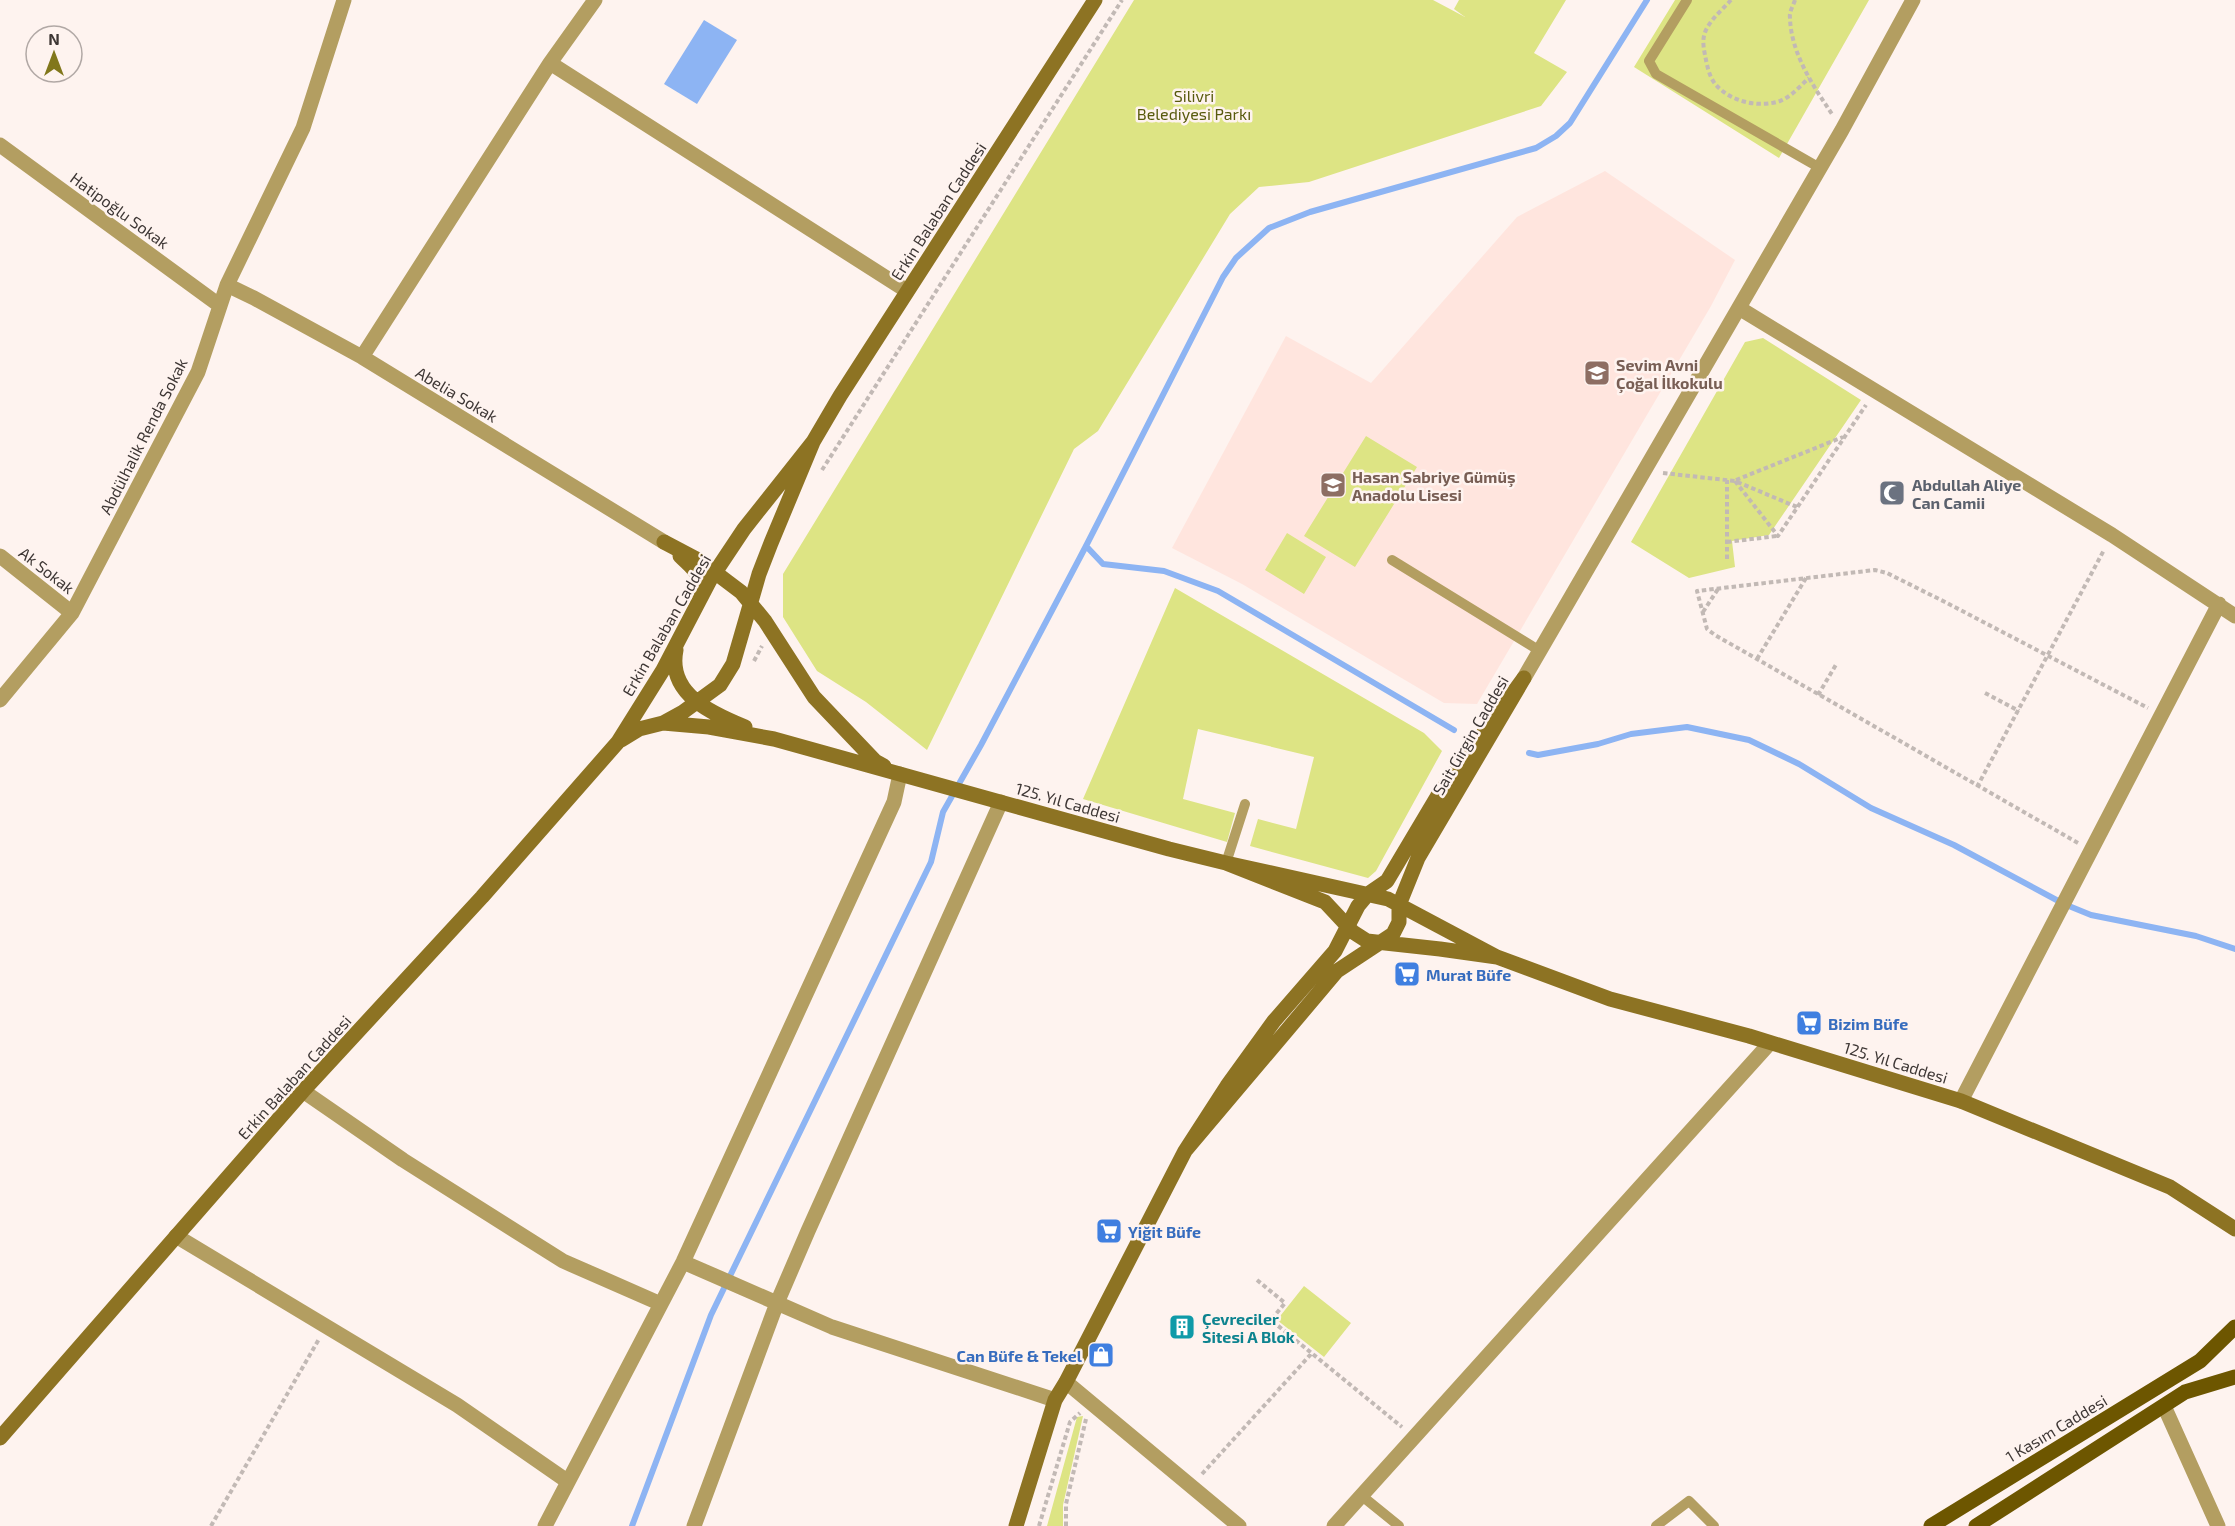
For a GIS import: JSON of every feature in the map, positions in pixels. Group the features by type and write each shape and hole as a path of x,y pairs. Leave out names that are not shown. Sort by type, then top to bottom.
{"main road":[{"name":"1 Kasım Caddesi","path":"1931,1526 2200,1362 2235,1327"},
{"path":"1976,1526 2185,1392 2235,1377"}],"street":[{"name":"Abdülhalik Renda Sokak","path":"0,700 72,613 198,372 226,285 303,128 344,0"},
{"path":"362,357 550,63 596,0"},
{"name":"Erkin Balaban Caddesi","path":"618,742 639,729 663,723 720,685 733,664 759,574 813,442 840,396 1095,0"},
{"path":"1524,678 1820,168 1913,0"},
{"path":"550,63 907,291"},
{"name":"Hatipoğlu Sokak","path":"0,145 219,305"},
{"name":"Abelia Sokak","path":"226,285 254,297 362,357 664,542"},
{"path":"1739,308 2112,535 2235,616"},
{"name":"Erkin Balaban Caddesi","path":"0,1438 303,1091 482,897 618,742 677,644 716,572 744,529 813,442"},
{"path":"664,542 716,572 741,592 765,621 814,697 875,761 900,774"},
{"path":"664,542 697,573 703,584 699,602"},
{"path":"765,621 763,602 771,543"},
{"name":"Ak Sokak","path":"0,556 72,613"},
{"path":"1961,1101 2220,604"},
{"path":"677,644 674,659 676,673 696,703 715,714 774,739"},
{"name":"Sait Girgin Caddesi","path":"1016,1526 1055,1400 1066,1383 1185,1151 1227,1086 1274,1021 1335,951 1358,906 1368,894 1387,881 1437,798 1524,678"},
{"name":"Sait Girgin Caddesi","path":"1185,1151 1337,971 1393,934 1399,922 1399,905 1418,858 1524,678"},
{"path":"663,723 709,727 774,739 900,774"},
{"path":"545,1526 683,1262 894,802 900,774"},
{"name":"125. Yıl Caddesi","path":"900,774 1169,849 1388,899 1497,957 1610,999 1770,1043 1961,1101 2169,1187 2235,1229"},
{"path":"694,1526 777,1303 1001,802"},
{"name":"125. Yıl Caddesi","path":"1226,863 1325,902 1347,925 1367,941 1497,957"},
{"path":"1334,1526 1770,1043"},
{"path":"303,1091 403,1160 563,1261 661,1304"},
{"path":"176,1236 457,1404 567,1481"},
{"path":"683,1262 832,1327 1055,1400"},
{"path":"1066,1383 1239,1526"},
{"path":"2164,1406 2218,1526"}],"lane":[{"path":"1687,0 1649,61 1656,74 1820,168"},
{"path":"1392,560 1540,651"},
{"path":"1226,863 1245,804"},
{"path":"1362,1496 1399,1526"},
{"path":"1656,1526 1689,1501 1714,1526"}],"path":[{"path":"819,476 1122,0"},
{"path":"1731,0 1707,29 1702,43 1707,68 1715,84 1731,97 1748,103 1763,103 1780,101 1809,78"},
{"path":"1795,0 1789,16 1799,56 1809,78 1842,129"},
{"path":"1778,536 1875,391"},
{"path":"1735,481 1844,437"},
{"path":"1645,471 1735,481 1797,507"},
{"path":"1727,480 1727,559"},
{"path":"1735,481 1778,536"},
{"path":"1977,787 2112,535"},
{"path":"1727,542 1778,536"},
{"path":"2091,851 1714,635 1707,629 1697,591 1867,570 1881,571 2162,715"},
{"path":"1757,659 1806,577"},
{"path":"1703,612 1718,589"},
{"path":"1818,695 1837,663"},
{"path":"1986,693 2019,711"},
{"path":"1257,1280 1285,1303 1271,1320 1414,1437"},
{"path":"211,1526 326,1326"},
{"path":"1191,1486 1312,1353"},
{"path":"1034,1526 1066,1422 1075,1411 1088,1411"},
{"path":"1039,1526 1070,1422 1078,1413 1088,1411"},
{"path":"1066,1526 1066,1504 1088,1411"}],"shaded area":[{"path":"1605,171 1735,260 1711,306 1477,704 1444,703 1242,584 1172,548 1286,336 1371,383 1517,217"}],"green space":[{"name":"Silivri Belediyesi Parkı","path":"1134,0 1433,0 1465,17 1454,9 1459,0 1566,0 1534,53 1567,72 1541,106 1309,182 1259,187 1230,214 1098,431 1074,449 927,750 866,702 817,671 783,617 783,574"},
{"path":"1675,0 1869,0 1779,158 1634,67"},
{"path":"1763,338 1861,400 1769,535 1732,541 1735,567 1689,578 1631,542 1745,342"},
{"path":"1366,436 1417,467 1355,567 1304,536"},
{"path":"1287,533 1326,557 1304,594 1265,570"},
{"path":"1175,588 1424,733 1442,751 1376,871 1368,878 1250,846 1258,819 1296,829 1314,757 1198,729 1183,799 1235,813 1227,842 1083,799"},
{"path":"1304,1286 1351,1323 1324,1357 1277,1320"},
{"path":"1083,1416 1063,1505 1063,1526 1047,1526 1077,1417"}],"water":[{"path":"704,20 737,40 697,104 664,84"}],"waterway":[{"path":"632,1526 711,1315 931,862 943,812 1086,546 1223,277 1236,258 1269,228 1310,212 1536,148 1556,136 1570,123 1647,0"},
{"path":"1086,546 1103,564 1164,571 1218,591 1454,730"},
{"path":"1529,753 1538,755 1598,744 1631,734 1687,727 1749,740 1799,764 1871,808 1954,845 2064,904 2091,915 2196,936 2235,949"}],"place":[{"name":"Sevim Avni Çoğal İlkokulu","path":"1597,373"},
{"name":"Hasan Sabriye Gümüş Anadolu Lisesi","path":"1333,485"},
{"name":"Abdullah Aliye Can Camii","path":"1892,493"},
{"name":"Murat Büfe","path":"1407,974"},
{"name":"Bizim Büfe","path":"1809,1023"},
{"name":"Yiğit Büfe","path":"1109,1231"},
{"name":"Çevreciler Sitesi A Blok","path":"1182,1327"},
{"name":"Can Büfe & Tekel","path":"1101,1355"}]}
